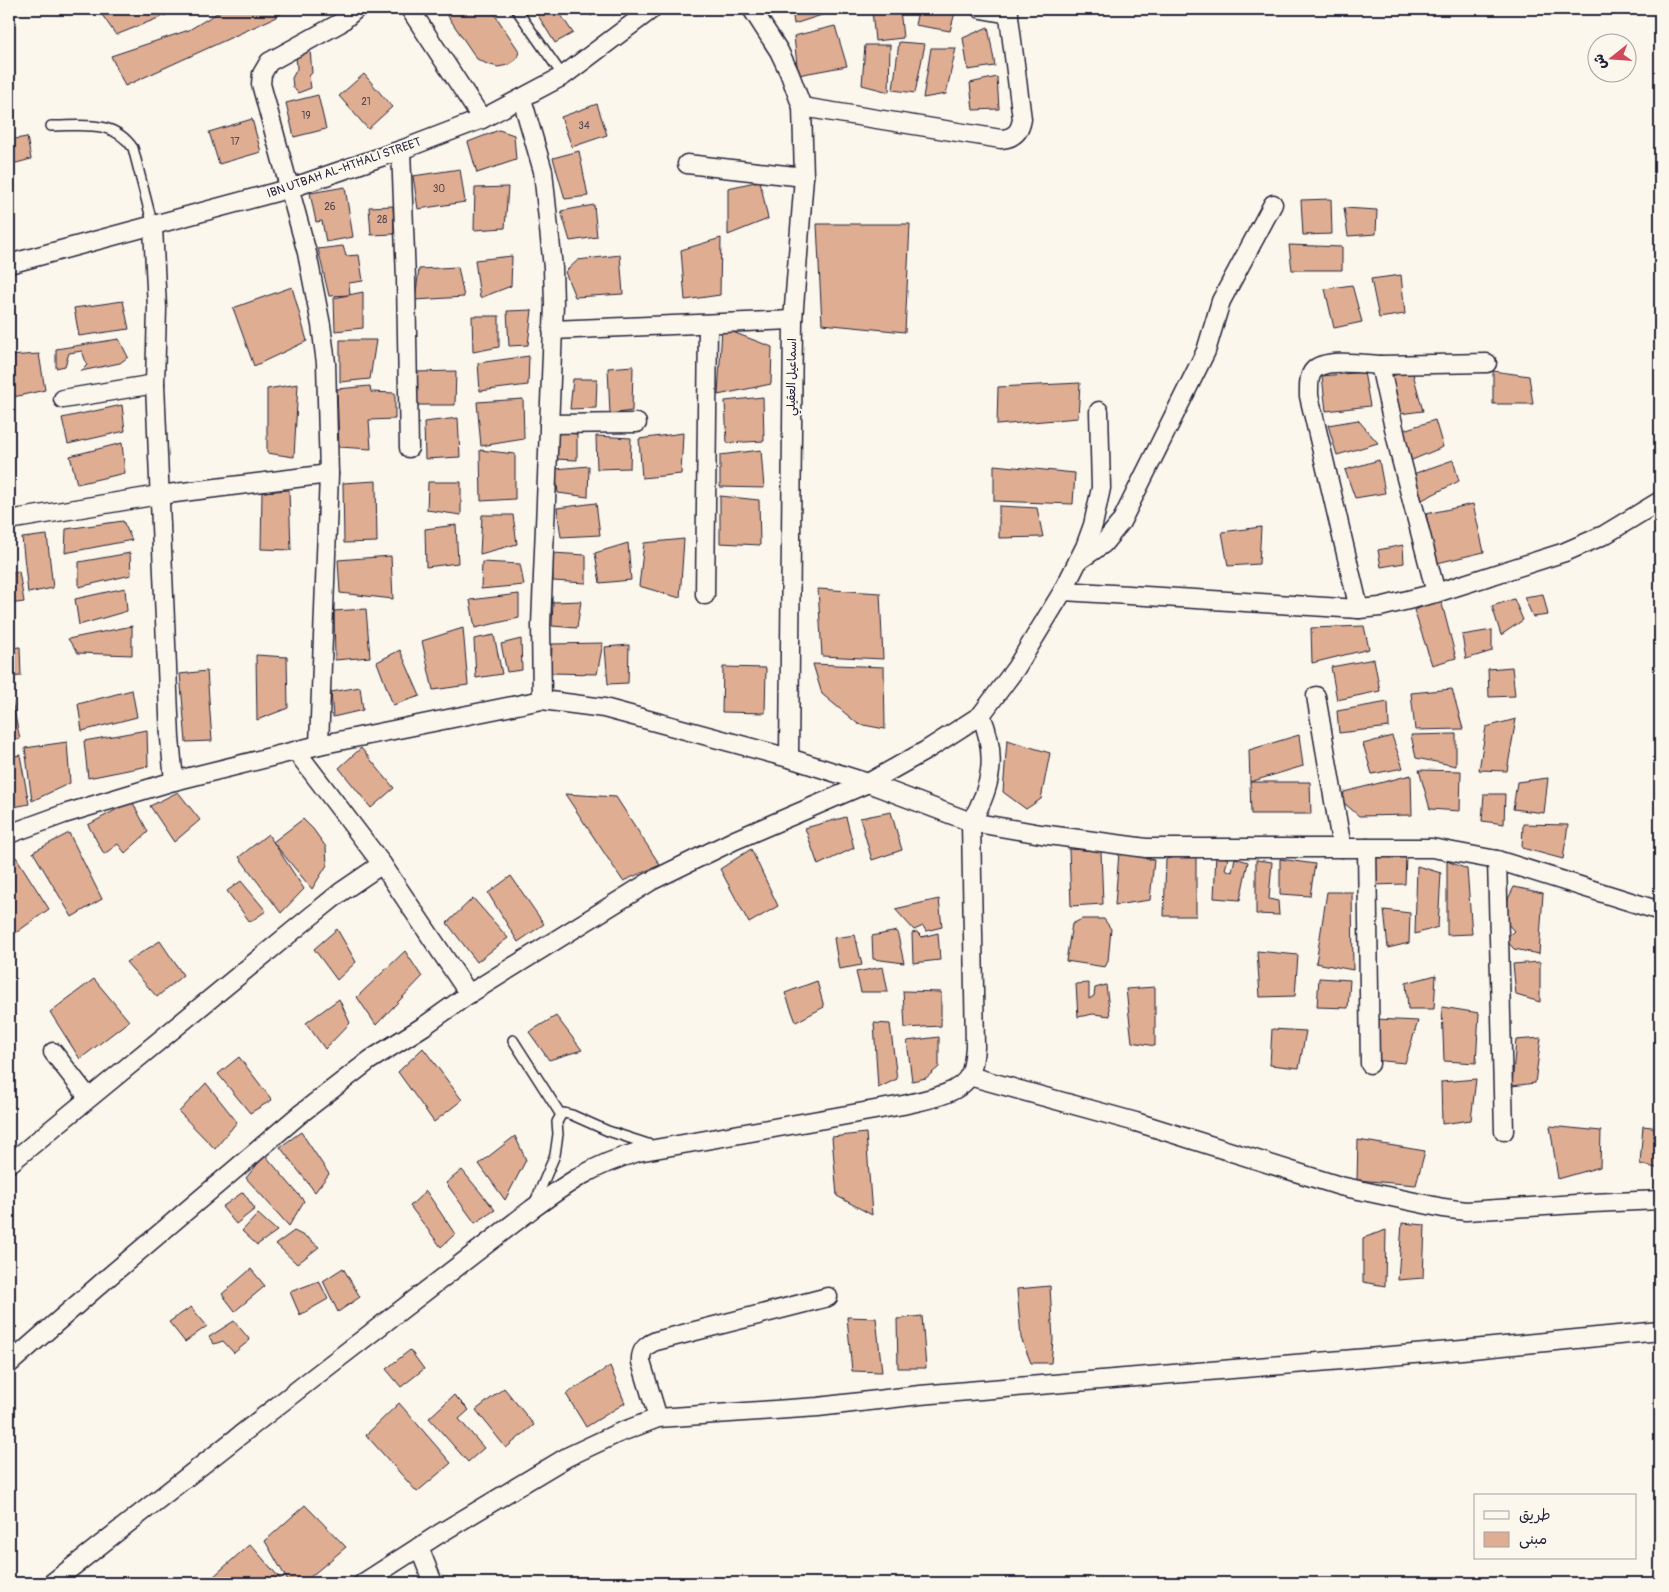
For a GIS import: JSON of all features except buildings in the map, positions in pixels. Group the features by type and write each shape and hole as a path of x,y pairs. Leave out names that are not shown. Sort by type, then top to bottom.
{"street":[{"path":"319,745 329,474 327,380 321,325 307,253 291,188 261,84 262,74 269,62 340,22 356,9"},
{"path":"410,9 482,119"},
{"name":"IBN UTBAH AL-HTHALI STREET","path":"9,264 153,227 291,188 401,150 482,119 563,76 652,9"},
{"name":"اسماعيل العقيلي","path":"752,9 779,51 802,107 804,177 793,320 789,758"},
{"path":"802,107 1001,139 1012,137 1019,130 1022,119 1008,12 981,9"},
{"path":"522,99 543,171 553,268 549,424 540,625 542,700"},
{"path":"401,150 406,279 409,448"},
{"path":"687,164 804,177"},
{"path":"1078,561 1103,544 1121,522 1206,351 1224,295 1273,204"},
{"path":"153,227 157,308 155,384 159,495 174,781"},
{"path":"552,330 793,320"},
{"path":"705,595 708,324"},
{"path":"1360,609 1309,396 1310,376 1314,370 1322,365 1334,363 1380,365 1487,363"},
{"path":"1380,365 1400,455 1436,593"},
{"path":"63,399 155,384"},
{"path":"9,1364 299,1115 370,1060 424,1026 469,994 651,882 734,840 868,783 981,715 1016,668 1063,591 1093,525 1100,488 1099,411"},
{"path":"549,424 637,423"},
{"path":"9,520 159,495 329,474"},
{"path":"1063,591 1360,609 1380,607 1436,593 1565,552 1604,535 1660,501"},
{"path":"1316,696 1342,848"},
{"path":"9,834 64,814 174,781 319,745 542,700 604,708 671,728 789,758 868,783 971,822 1040,834 1146,848 1432,848 1497,860 1660,911"},
{"path":"52,1583 309,1381 532,1210 568,1183 590,1170 614,1159 638,1152 903,1106 943,1095 963,1084 969,1076 974,1063 975,1031 971,822 983,799 992,752 981,715"},
{"path":"296,751 382,864 469,994"},
{"path":"1367,848 1370,1064"},
{"path":"1497,860 1504,1131"},
{"path":"9,1164 88,1097 310,917 382,864"},
{"path":"53,1052 88,1097"},
{"path":"969,1076 1136,1122 1340,1186 1443,1208 1466,1211 1592,1202 1660,1200"},
{"path":"658,1418 640,1356 648,1345 656,1341 828,1297"},
{"path":"363,1583 567,1457 616,1434 658,1418 818,1407 920,1395 1442,1352 1660,1331"},
{"path":"419,1547 433,1583"}],"lane":[{"path":"516,9 563,76"},
{"path":"51,126 105,126 128,140 133,148 153,227"},
{"path":"513,1040 561,1115"},
{"path":"561,1115 568,1114 627,1138 664,1148"},
{"path":"532,1210 556,1155 557,1122 561,1115"}]}
